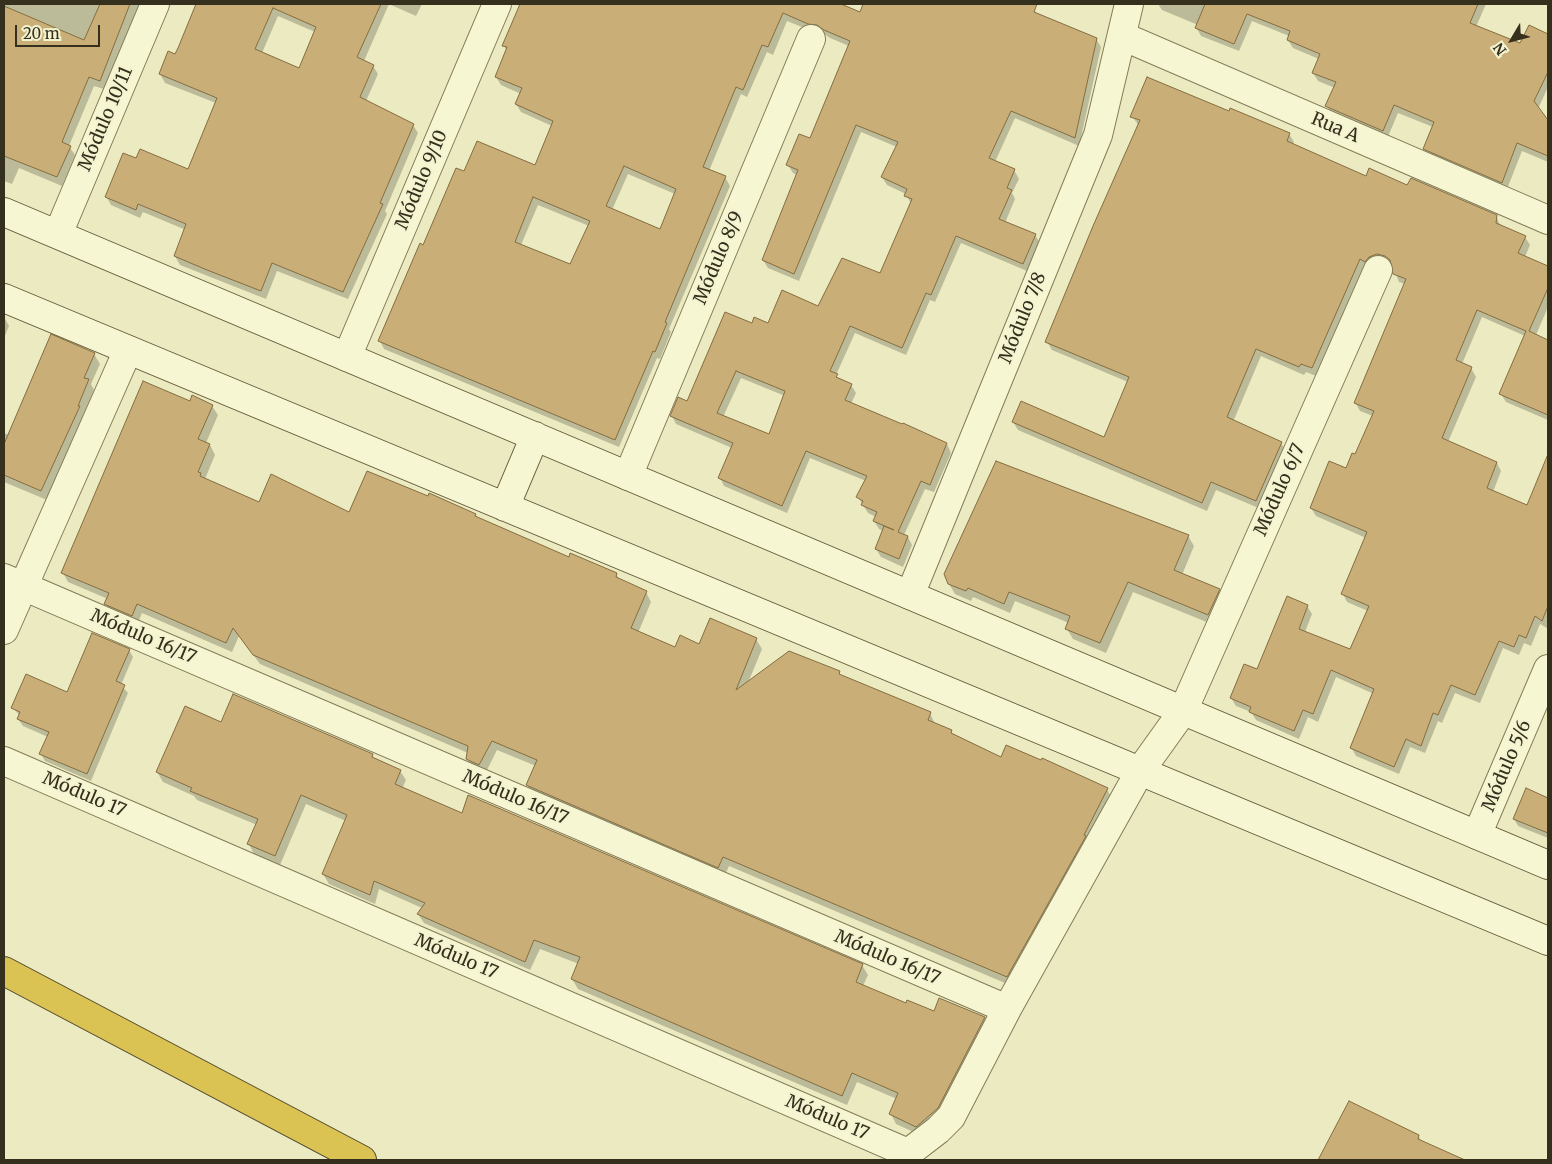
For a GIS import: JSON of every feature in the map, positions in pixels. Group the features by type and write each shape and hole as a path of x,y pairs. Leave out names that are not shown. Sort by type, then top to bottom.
{"highway":[{"path":"4,971 360,1160"}],"street":[{"name":"Módulo 10/11","path":"58,234 155,4"},
{"name":"Módulo 9/10","path":"347,357 497,4"},
{"name":"Módulo 7/8","path":"910,595 1098,135 1129,4"},
{"name":"Rua A","path":"1122,36 1548,220"},
{"name":"Módulo 8/9","path":"628,476 810,39"},
{"path":"5,215 58,234 1548,866"},
{"name":"Módulo 6/7","path":"905,1156 938,1130 951,1117 1007,1009 1140,771 1183,710 1378,270"},
{"path":"4,298 1548,941"},
{"path":"4,630 14,582 128,350"},
{"path":"505,507 535,436"},
{"name":"Módulo 16/17","path":"14,582 1007,1009"},
{"name":"Módulo 5/6","path":"1477,835 1548,669"},
{"name":"Módulo 17","path":"4,760 905,1156"}],"building":[{"path":"100,4 130,4 100,81 89,77 62,142 71,146 57,177 4,156 4,6 84,40"},
{"path":"196,4 381,4 357,57 374,65 360,97 414,124 380,203 383,204 343,292 272,263 261,291 207,270 174,256 186,224 138,204 136,210 105,197 123,153 136,158 140,149 188,169 217,98 159,74 168,51 175,54","holes":["273,8 316,27 299,68 255,49"]},
{"path":"520,4 841,4 860,12 863,4 1037,4 1034,12 1097,38 1075,138 1011,111 989,158 1015,169 1007,188 1012,190 999,219 1036,234 1023,264 956,236 931,295 926,293 902,348 850,326 830,371 838,374 836,377 852,384 845,400 947,443 930,485 921,481 898,532 908,536 899,559 875,549 884,526 894,530 873,521 877,512 861,505 863,501 856,497 867,476 806,451 782,506 718,478 733,443 670,416 678,397 687,401 725,312 752,323 754,317 768,323 782,290 818,306 842,258 880,273 912,199 904,196 907,189 881,177 898,142 856,125 794,274 762,260 798,170 786,165 799,134 810,138 850,41 817,25 808,24 783,13 768,47 762,45 743,90 736,87 703,167 726,176 665,322 667,323 655,352 653,351 615,440 378,341 420,243 423,245 456,168 464,171 477,141 535,165 553,121 515,104 522,88 495,77 507,47 502,46","holes":["624,166 676,189 660,229 606,206","533,197 590,221 570,264 515,242","736,371 785,391 769,434 717,413"]},
{"path":"1205,4 1478,4 1470,23 1520,43 1529,25 1548,34 1548,72 1534,101 1548,120 1548,156 1517,143 1502,183 1423,149 1434,122 1394,105 1383,131 1325,106 1336,82 1312,73 1320,54 1287,40 1290,31 1247,14 1234,44 1195,28"},
{"path":"1147,77 1229,111 1230,108 1290,133 1287,141 1366,176 1369,168 1407,185 1411,178 1497,215 1496,223 1526,236 1518,253 1548,266 1548,288 1529,331 1548,340 1548,415 1499,394 1526,331 1477,310 1456,360 1472,367 1442,438 1497,462 1487,488 1527,505 1548,454 1548,606 1542,621 1535,616 1526,638 1519,635 1514,647 1499,641 1475,695 1451,685 1438,715 1433,713 1421,746 1406,739 1394,767 1350,748 1374,689 1331,670 1313,714 1303,710 1294,731 1249,712 1251,707 1230,698 1244,664 1257,669 1287,596 1308,605 1299,629 1350,649 1369,606 1341,594 1367,532 1310,508 1329,461 1346,468 1352,453 1355,454 1374,411 1354,403 1406,279 1393,274 1390,260 1385,256 1377,254 1369,257 1365,262 1360,259 1312,368 1301,364 1299,367 1256,349 1227,417 1282,442 1256,501 1211,482 1202,503 1012,422 1021,401 1104,437 1129,377 1045,342 1093,226 1140,120 1130,117"},
{"path":"51,334 95,353 84,378 89,379 78,406 80,406 41,491 4,475 4,444"},
{"path":"143,381 190,401 192,395 213,405 198,439 210,444 198,472 201,473 200,476 259,502 271,474 349,512 367,471 428,496 429,493 476,514 475,516 569,557 570,553 617,573 616,577 647,591 631,628 675,647 680,635 699,644 710,618 757,638 736,690 789,651 840,671 839,674 931,712 928,720 952,730 951,733 1001,757 1006,745 1041,760 1042,758 1108,788 1084,835 1086,836 1007,977 723,857 718,868 526,785 537,760 492,741 479,765 466,759 468,746 253,655 233,628 226,643 137,604 132,616 104,604 109,593 61,573"},
{"path":"996,461 1189,535 1174,570 1220,589 1208,615 1128,582 1100,643 1065,629 1070,616 1009,592 1004,604 968,588 966,591 948,584 944,574"},
{"path":"92,633 130,649 116,681 125,685 87,774 39,754 49,732 17,719 20,712 11,708 26,674 67,692"},
{"path":"233,694 373,754 372,757 401,770 395,784 462,813 468,795 863,964 856,982 906,1003 907,1000 934,1011 939,998 985,1017 938,1108 916,1127 889,1114 898,1093 852,1073 842,1096 571,979 580,957 534,940 525,962 417,914 425,903 374,881 370,895 322,874 347,815 301,795 275,856 247,844 258,819 190,791 192,788 156,772 185,706 221,722"},
{"path":"1526,788 1548,798 1548,833 1513,819"},
{"path":"1349,1101 1419,1135 1418,1139 1465,1160 1318,1160"}]}
